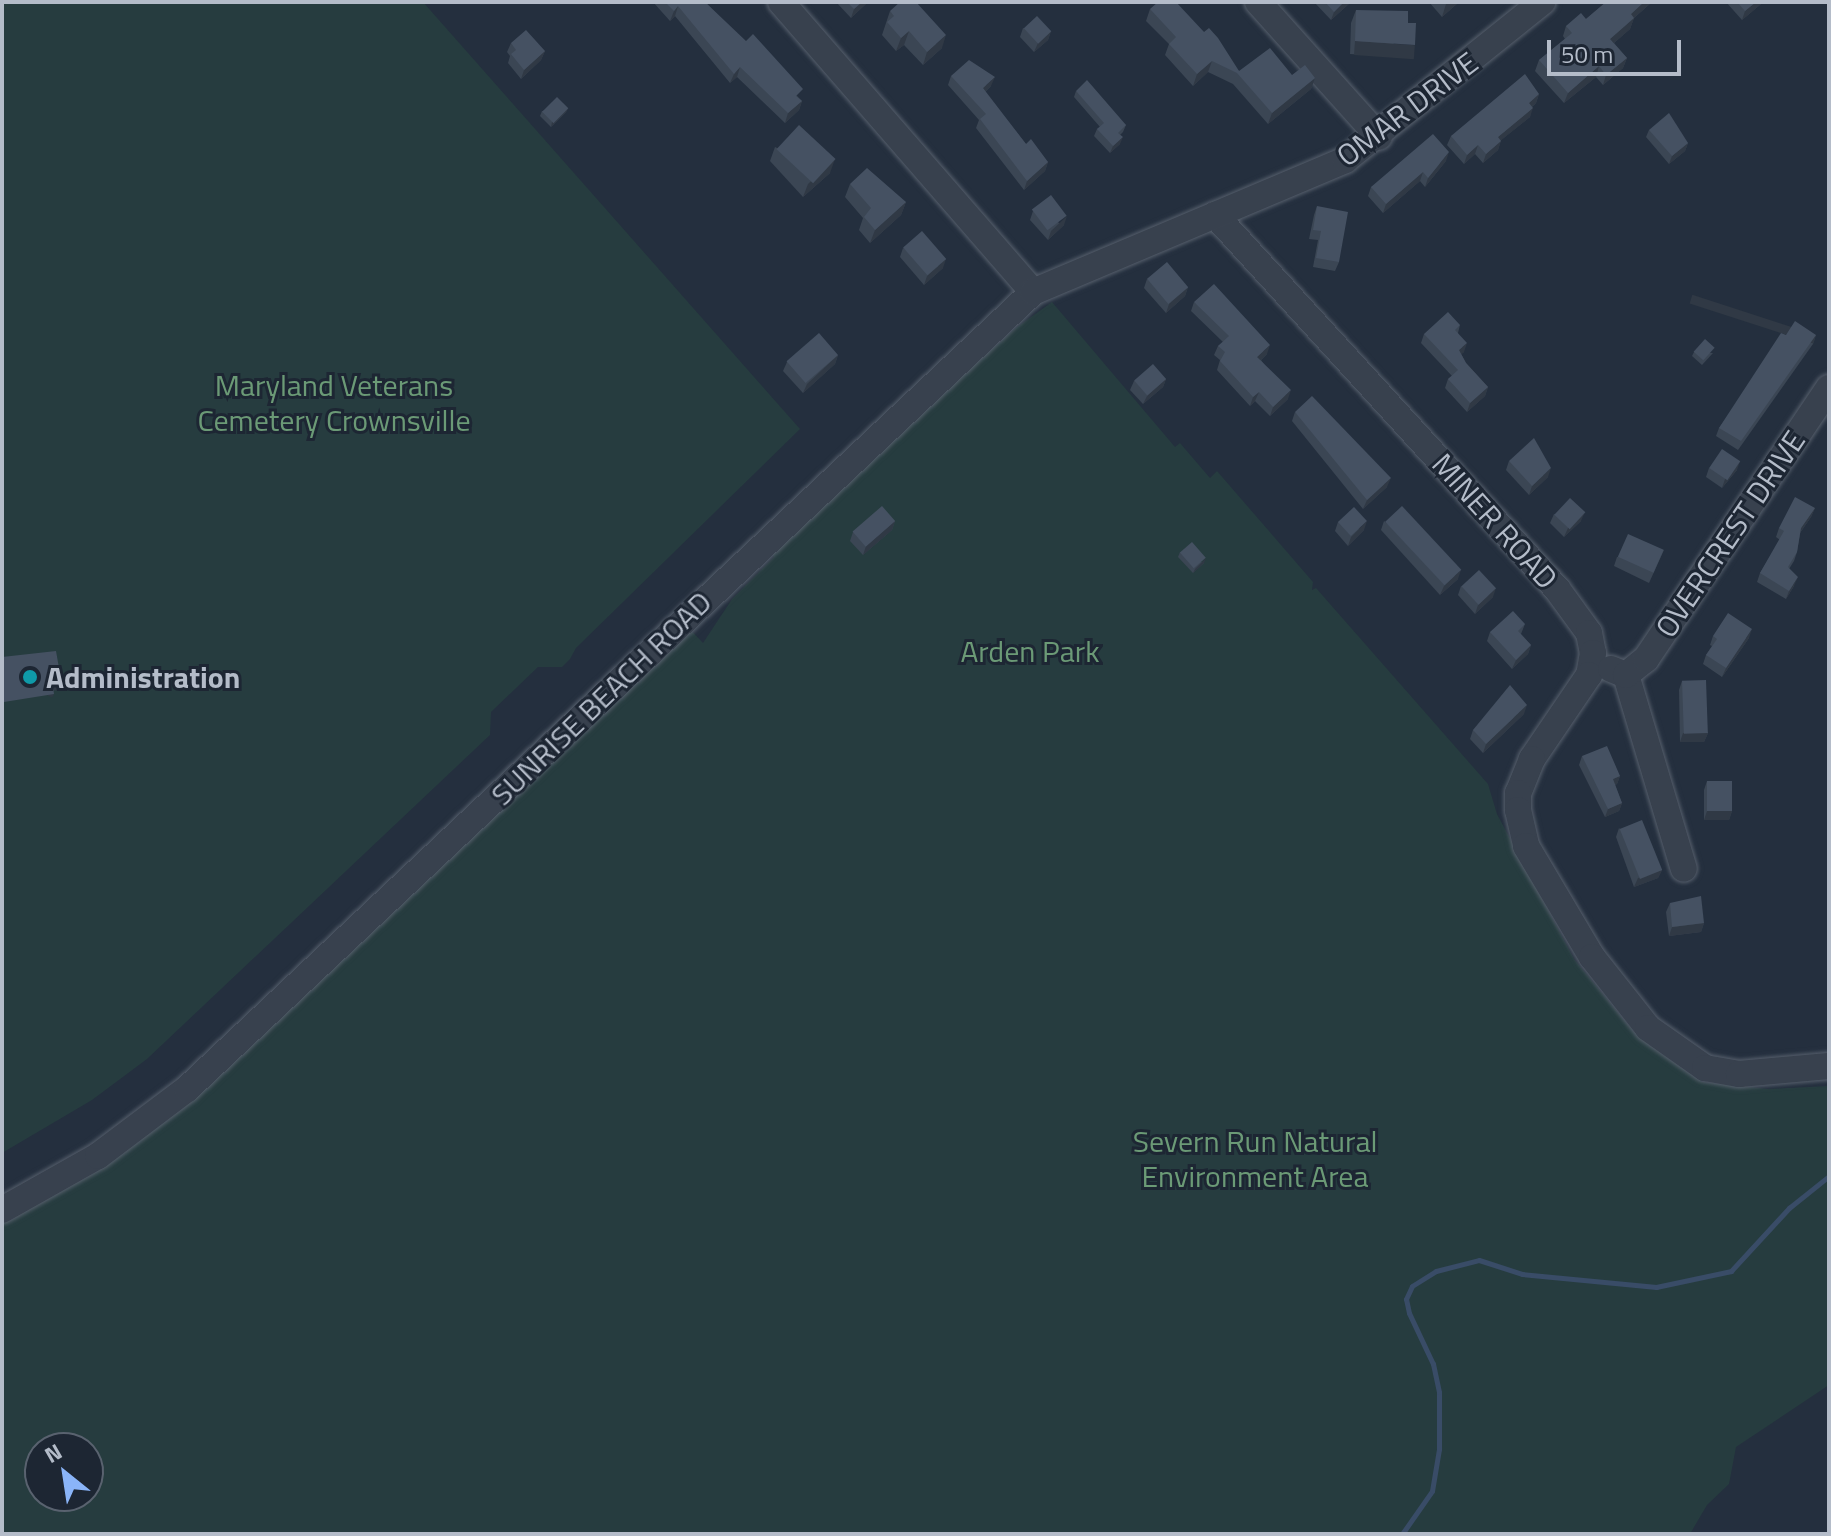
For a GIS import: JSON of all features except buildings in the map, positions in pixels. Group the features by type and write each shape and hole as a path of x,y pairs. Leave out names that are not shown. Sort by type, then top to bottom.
{"street":[{"path":"781,2 1033,292"},
{"path":"1258,2 1379,137"},
{"name":"OMAR DRIVE","path":"1215,215 1318,173 1379,137 1542,2"},
{"name":"SUNRISE BEACH ROAD","path":"2,1210 98,1156 187,1089 1033,292 1215,215"},
{"name":"MINER ROAD","path":"1215,215 1580,616 1593,662"},
{"name":"OVERCREST DRIVE","path":"1626,675 1646,659 1829,388"},
{"path":"1684,869 1626,675 1593,662 1578,695 1532,759 1518,793 1526,846 1564,913 1625,1003 1682,1057 1705,1068 1739,1074 1829,1066"}],"green space":[{"name":"Maryland Veterans Cemetery Crownsville","path":"2,2 423,2 800,429 576,648 562,667 538,667 491,712 490,735 147,1059 92,1100 2,1153"},
{"name":"Severn Run Natural Environment Area","path":"1052,302 1175,447 1180,443 1210,478 1217,471 1313,582 1312,590 1316,588 1488,784 1497,814 1574,959 1638,1037 1702,1082 1768,1089 1829,1086 1829,1385 1736,1447 1729,1484 1707,1505 1690,1534 2,1534 2,1220 106,1162 687,626 703,643 732,599 774,557 769,549 1017,327"}],"waterway":[{"path":"1402,1534 1432,1491 1439,1449 1439,1392 1433,1364 1409,1313 1406,1299 1412,1286 1436,1271 1479,1260 1522,1274 1656,1287 1731,1271 1789,1208 1829,1176"}],"place":[{"name":"Administration","path":"30,677"}],"park label":[{"name":"Arden Park","path":"1030,651"}]}
